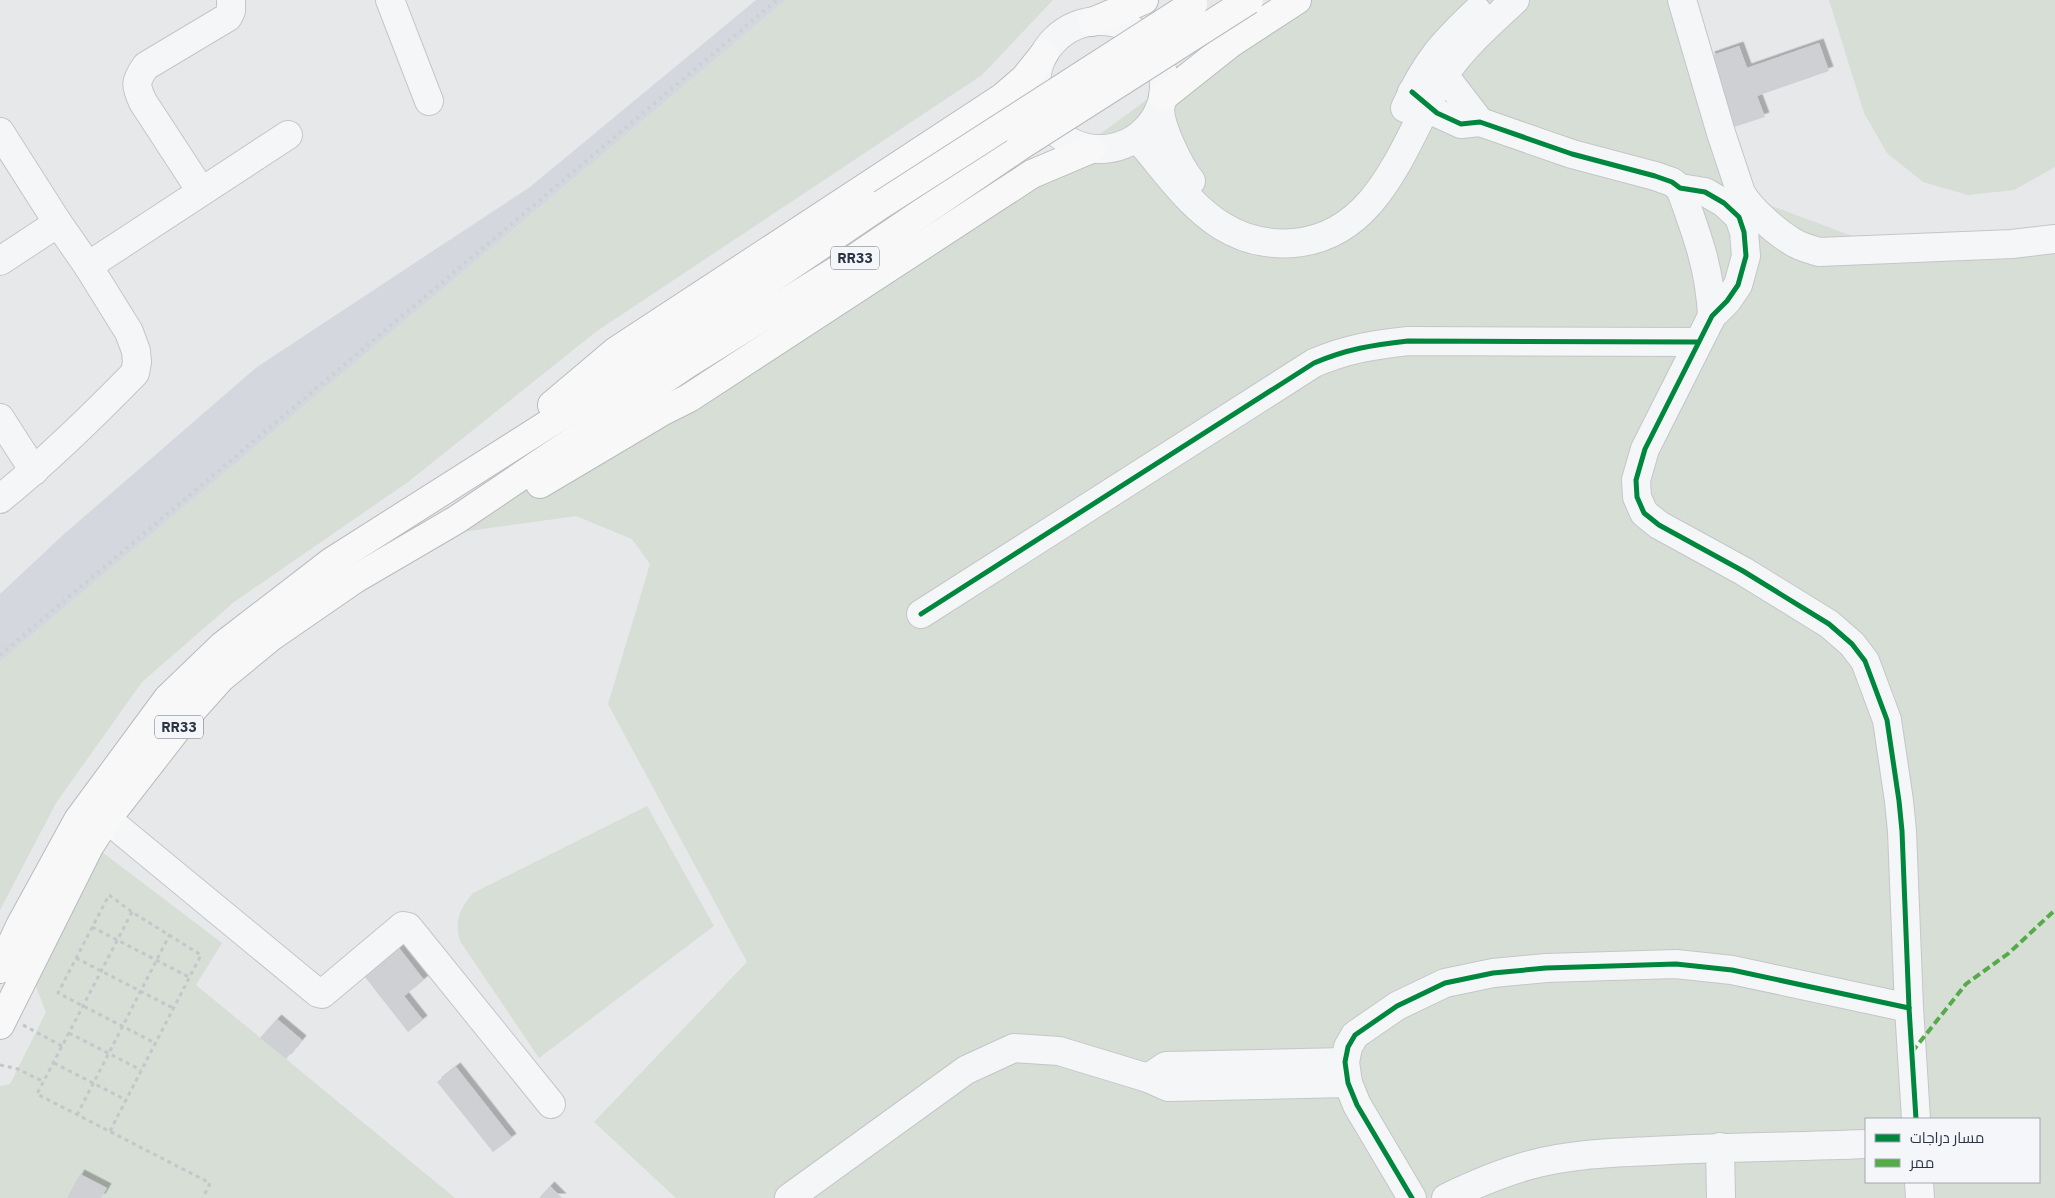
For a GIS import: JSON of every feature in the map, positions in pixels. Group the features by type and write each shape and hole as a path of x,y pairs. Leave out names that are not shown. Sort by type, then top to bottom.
{"highway":[{"path":"1092,22 1144,0"},
{"name":"RR33","path":"3,1021 88,847 106,819 187,716 221,678 271,637 355,579 456,520 882,204 1200,0"},
{"name":"RR33","path":"0,969 20,926 78,820 168,698 222,646 331,562 471,473 680,354 839,269 1020,146 1249,0"},
{"path":"1161,103 1231,44 1298,0"},
{"path":"471,473 616,351 1003,97 1024,79 1044,54"},
{"path":"456,520 512,500 663,411 689,398 1032,174 1091,149"}],"street":[{"path":"201,191 143,102 137,90 137,78 146,66 228,17 231,12 230,0"},
{"path":"390,0 429,101"},
{"path":"1135,139 1138,139 1199,208 1221,225 1245,238 1288,244 1327,236 1352,222 1389,177 1420,99 1438,66 1445,41 1489,0"},
{"path":"1438,66 1465,49 1515,0"},
{"path":"1682,0 1721,133 1741,193 1746,201 1772,226 1794,243 1819,252 2012,244 2055,239"},
{"path":"1161,103 1150,126 1135,139 1114,148 1091,149 1071,143 1054,131 1042,114 1036,94 1037,73 1044,54 1056,38 1073,27 1092,22 1116,24 1138,34 1154,51 1163,73 1161,103 1160,118 1184,171 1211,202 1225,213 1246,222 1287,227 1306,224 1323,217 1350,198 1367,180 1394,134 1420,99"},
{"path":"1438,66 1480,122"},
{"path":"1420,99 1437,113 1461,124 1480,122 1547,147 1672,182 1680,188 1705,192 1724,203 1739,217 1744,232 1746,256 1738,285 1727,301 1712,316 1697,342 1645,449 1636,480 1637,497 1644,513 1659,525 1743,571 1829,624 1852,644 1865,661 1887,720 1895,769 1902,832 1909,1008 1916,1118"},
{"path":"0,132 129,332 136,351 137,362 135,373 88,421 34,471 0,499"},
{"path":"88,266 288,135"},
{"path":"1680,188 1705,262 1711,288 1712,316"},
{"path":"0,261 58,223"},
{"path":"921,614 1314,363 1338,353 1363,346 1408,340 1697,342"},
{"path":"0,418 34,471"},
{"path":"106,819 318,993 322,994 403,926 408,928 551,1104"},
{"path":"1412,1198 1368,1126 1346,1072 1348,1047 1355,1035 1397,1006 1445,983 1493,973 1554,968 1676,964 1732,970 1909,1008"},
{"path":"789,1198 966,1070 1014,1048 1059,1052 1148,1078 1166,1066 1346,1072"},
{"path":"1446,1198 1473,1185 1531,1165 1566,1157 1615,1152 1720,1147 1865,1144"},
{"path":"1720,1147 1721,1198"},
{"path":"1919,1183 1920,1198"}],"path":[{"path":"110,1131 201,955 132,912 109,895 58,993 155,1043"},
{"path":"132,912 37,1094 210,1183 203,1198"},
{"path":"92,928 189,977"},
{"path":"77,1114 170,934"},
{"path":"76,958 173,1008"},
{"path":"3,1021 62,1046"},
{"path":"69,1033 141,1070"},
{"path":"54,1063 126,1100"},
{"path":"0,1065 18,1069 44,1082"}],"shaded area":[{"path":"756,0 786,0 0,662 0,594 63,535 257,367 530,187"},
{"path":"786,0 1053,0 982,75 597,331 408,482 234,602 142,682 56,803 0,910 0,662"},
{"path":"1283,0 1692,0 1753,199 1871,243 2055,228 2055,1198 676,1198 594,1122 747,962 608,704 650,564 632,539 576,516 447,534 654,416 1100,134"},
{"path":"1829,0 2055,0 2055,167 2014,190 1968,195 1923,182 1887,153 1864,113"},
{"path":"647,806 714,926 539,1058 460,941 458,934 459,915 473,893"},
{"path":"98,849 222,943 196,985 455,1198 0,1198 0,1086 10,1084 46,1012 34,982"}],"building":[{"path":"1819,43 1829,71 1757,96 1765,117 1734,127 1710,56 1739,46 1747,68"},
{"path":"396,944 424,980 404,996 423,1020 408,1032 361,972"},
{"path":"277,1019 302,1040 286,1059 260,1038"},
{"path":"456,1067 512,1138 493,1152 437,1082"},
{"path":"80,1174 107,1188 101,1198 67,1198"},
{"path":"550,1186 562,1198 539,1198"}],"railway":[{"path":"0,655 777,0"}],"marked path":[{"path":"1912,1052 1966,984 2009,953 2055,910"}],"cycle path":[{"path":"1412,92 1437,113 1461,124 1480,122 1572,154 1655,176 1672,182 1680,188 1705,192 1724,203 1739,217 1744,232 1746,256 1738,285 1727,301 1712,316 1645,449 1636,480 1637,497 1644,513 1659,525 1743,571 1829,624 1852,644 1865,661 1887,720 1899,801 1916,1118"},
{"path":"921,614 1314,363 1326,358 1360,348 1408,341 1697,342"},
{"path":"1412,1198 1357,1105 1348,1083 1345,1062 1348,1047 1355,1035 1397,1006 1445,983 1493,973 1546,968 1676,964 1732,970 1909,1008"}]}
